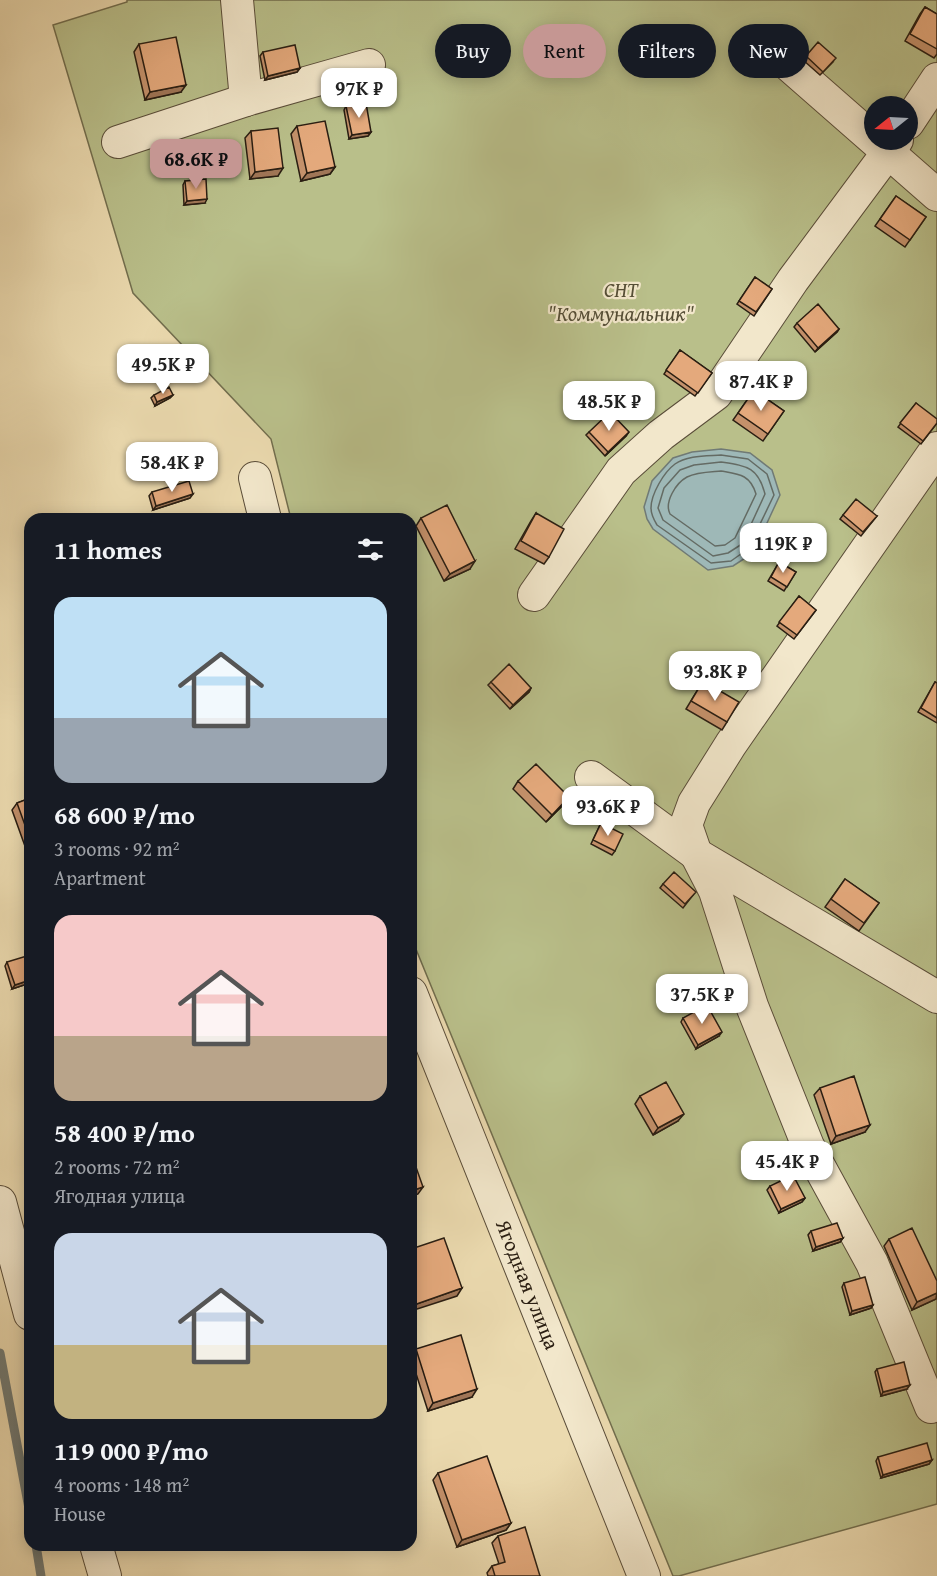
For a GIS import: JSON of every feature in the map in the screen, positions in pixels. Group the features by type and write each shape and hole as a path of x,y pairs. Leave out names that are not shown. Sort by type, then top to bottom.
{"street":[{"path":"237,0 246,100"},
{"path":"118,142 246,100 369,65"},
{"path":"807,78 864,124"},
{"path":"918,108 937,79"},
{"path":"534,595 621,471 661,435 716,394 793,280 889,150"},
{"path":"896,150 937,195"},
{"path":"932,1407 872,1263 808,1146 752,1006 714,891 696,854 686,825 694,802 731,744 937,448"},
{"path":"255,478 264,513"},
{"path":"591,777 696,854 937,997"},
{"name":"Ягодная улица","path":"417,1008 644,1576"},
{"path":"0,1202 24,1292"},
{"path":"98,1551 105,1576"}],"green space":[{"name":"СНТ \"Коммунальник\"","path":"127,0 937,0 937,1504 673,1576 417,952 417,513 290,513 271,439 133,293 53,25 127,2"}],"water":[{"path":"721,449 750,453 772,470 780,495 753,553 733,566 708,570 653,529 644,507 652,481 673,458 692,452"}],"building":[{"path":"925,7 937,14 937,49 910,34"},
{"path":"176,37 186,85 150,92 139,44"},
{"path":"818,42 836,58 823,72 809,59 809,52"},
{"path":"295,45 300,68 268,76 263,52"},
{"path":"366,103 371,132 352,135 346,106"},
{"path":"325,121 335,167 307,173 297,126"},
{"path":"278,128 283,168 255,172 251,131"},
{"path":"206,179 207,199 187,201 185,181"},
{"path":"896,196 926,217 910,240 880,219"},
{"path":"755,277 772,289 756,312 739,301"},
{"path":"818,304 839,329 818,348 797,323"},
{"path":"680,350 712,373 698,393 666,370"},
{"path":"169,387 173,395 157,402 154,395"},
{"path":"754,390 784,411 768,434 738,413"},
{"path":"916,403 937,419 937,423 923,441 900,423"},
{"path":"610,412 629,432 608,452 589,432"},
{"path":"189,481 193,494 156,506 152,492"},
{"path":"856,499 877,516 863,532 843,515"},
{"path":"447,505 475,561 450,574 421,518"},
{"path":"536,513 564,529 549,557 521,541"},
{"path":"779,562 796,572 787,587 771,577"},
{"path":"799,596 816,610 797,635 779,622"},
{"path":"509,664 531,688 513,705 491,682"},
{"path":"703,681 739,702 727,722 691,701"},
{"path":"935,682 937,683 937,718 921,708"},
{"path":"536,764 569,797 552,815 518,781"},
{"path":"24,800 24,822 17,803"},
{"path":"601,823 623,834 615,851 593,840"},
{"path":"674,872 696,892 685,904 663,884"},
{"path":"845,879 879,903 864,923 831,899"},
{"path":"24,957 24,982 15,985 7,962"},
{"path":"707,1005 722,1032 698,1045 683,1018"},
{"path":"854,1076 870,1125 836,1136 820,1088"},
{"path":"666,1082 684,1114 658,1128 640,1096"},
{"path":"417,1170 423,1187 417,1189"},
{"path":"793,1175 805,1198 781,1209 770,1186"},
{"path":"837,1223 843,1238 816,1247 811,1231"},
{"path":"912,1228 937,1281 937,1293 917,1302 889,1239"},
{"path":"444,1238 462,1288 417,1304 417,1247"},
{"path":"865,1277 873,1305 852,1311 844,1283"},
{"path":"461,1335 477,1389 433,1403 417,1349"},
{"path":"904,1362 910,1385 883,1392 877,1369"},
{"path":"927,1443 932,1460 883,1475 878,1457"},
{"path":"487,1456 511,1523 462,1540 438,1473"},
{"path":"525,1527 540,1576 495,1576 492,1566 505,1562 498,1536"}],"waterway":[{"path":"0,1353 24,1482"},
{"path":"37,1551 41,1576"}]}
